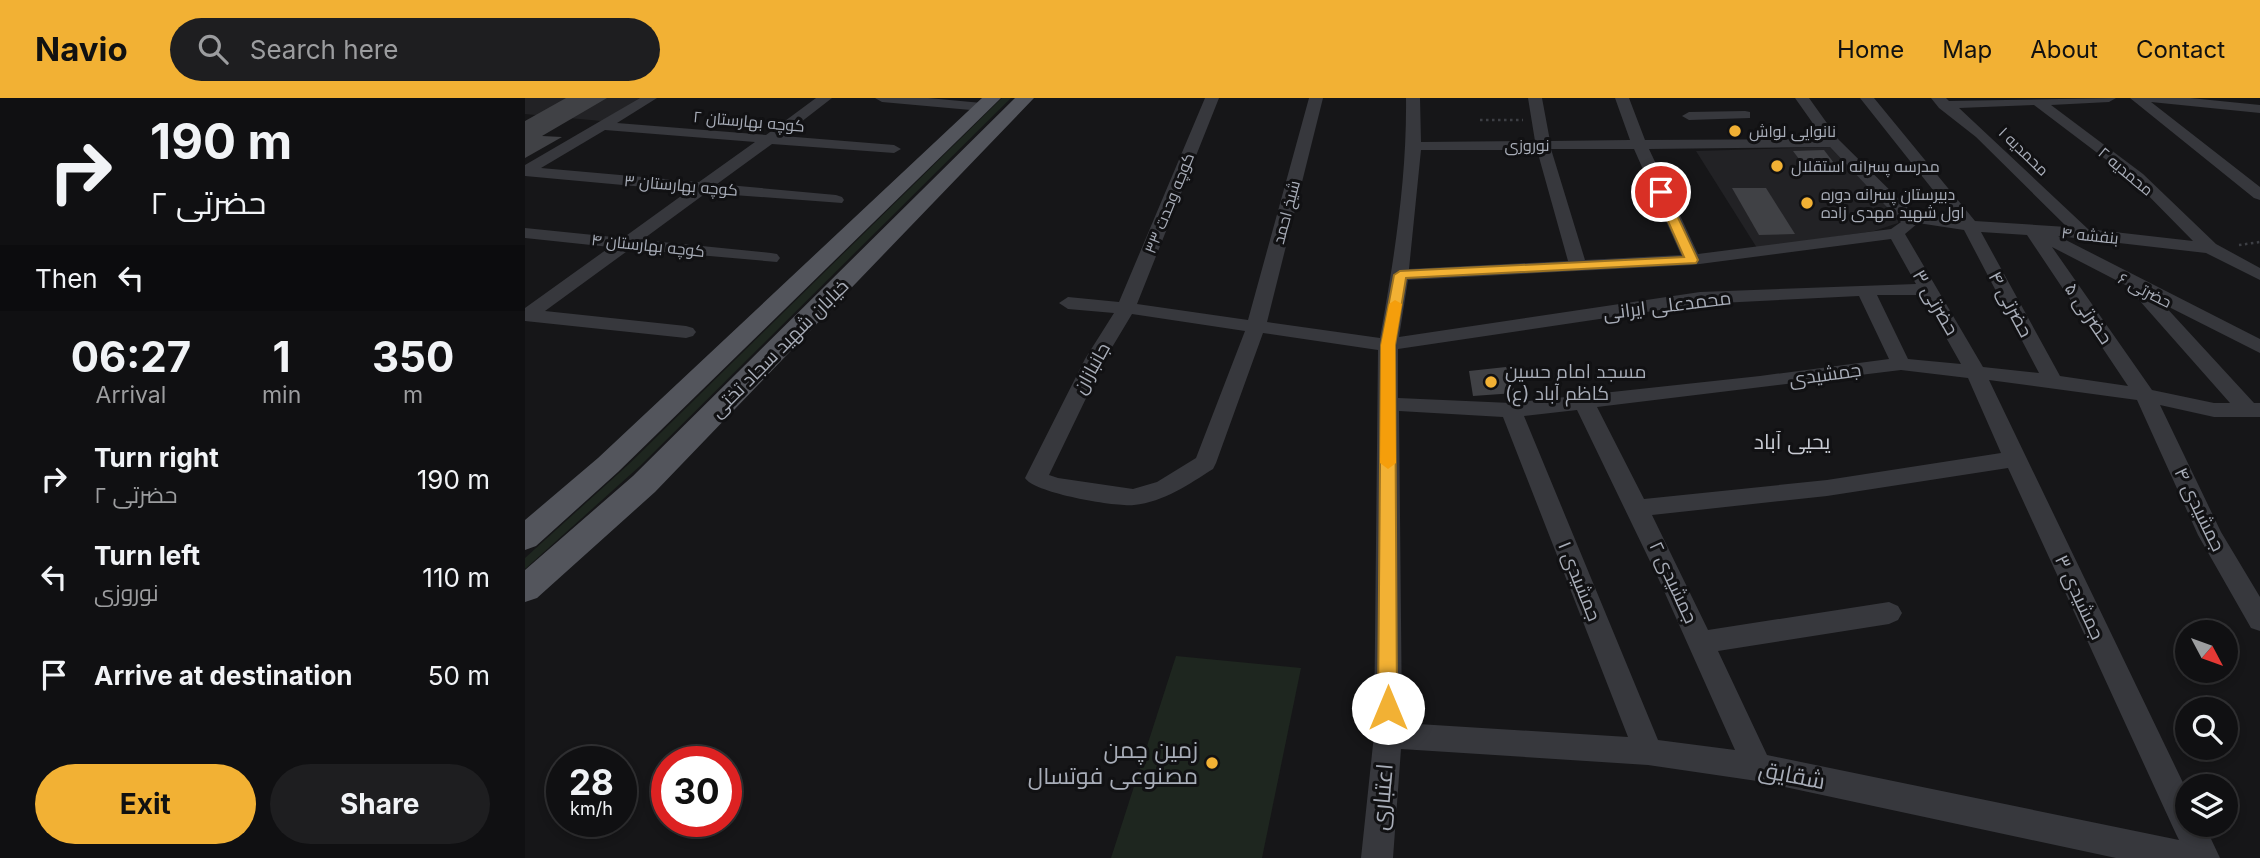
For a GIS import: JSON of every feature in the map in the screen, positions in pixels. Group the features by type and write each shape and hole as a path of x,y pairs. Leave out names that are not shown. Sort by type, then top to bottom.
{"main road":[{"name":"خیابان شهید سجاد تختی","path":"525,589 644,484 1025,98"},
{"name":"خیابان شهید سجاد تختی","path":"525,538 608,465 987,103"}],"street":[{"path":"526,171 650,98"},
{"path":"526,315 825,98"},
{"path":"882,98 987,103"},
{"name":"کوچه وحدت ۳۳","path":"1126,308 1212,98"},
{"name":"شیخ احمد","path":"1256,327 1316,98"},
{"path":"1388,735 1388,345 1400,275 1414,146 1413,98"},
{"path":"1535,98 1542,144 1556,199 1578,265"},
{"path":"1622,98 1640,146 1692,260"},
{"path":"1735,98 1764,143"},
{"path":"1400,275 1692,260 1896,233 1910,224 1908,217 1834,143 1802,98"},
{"name":"حضرتی ۴","path":"1867,98 1970,226 2053,381"},
{"path":"1941,102 2109,98"},
{"path":"2137,98 2260,195"},
{"path":"2149,98 2260,109"},
{"path":"2256,98 2260,101"},
{"name":"محمدیه ۲","path":"2036,100 2138,177 2210,248"},
{"name":"محمدیه ۱","path":"1941,102 1981,134 2083,233"},
{"path":"2242,107 2260,120"},
{"path":"1689,116 1745,115"},
{"name":"کوچه بهارستان ۲","path":"602,126 894,149"},
{"name":"نوروزی","path":"1414,146 1834,143"},
{"name":"کوچه بهارستان ۳","path":"526,171 836,200"},
{"path":"1908,217 1970,226"},
{"name":"بنفشه ۴","path":"1970,226 2083,233 2210,248"},
{"name":"حضرتی ۶","path":"2032,230 2136,286 2260,347"},
{"name":"حضرتی ۵","path":"2032,230 2145,395"},
{"name":"کوچه بهارستان ۴","path":"525,233 771,258"},
{"name":"حضرتی ۳","path":"1896,233 1975,370"},
{"path":"2210,248 2260,275"},
{"path":"2136,286 2254,410"},
{"path":"1901,364 1865,290 1928,289"},
{"name":"محمدعلی ایرانی","path":"1388,345 1700,299 1865,290"},
{"path":"1068,303 1126,308 1388,345"},
{"name":"جانبازان","path":"1126,308 1095,359 1036,478 1054,486 1133,497 1165,488 1205,463 1256,327"},
{"path":"526,315 686,332"},
{"name":"جمشیدی","path":"1388,404 1511,410 1760,383 1901,364 1975,370 2053,381 2145,395 2214,410 2254,410"},
{"name":"جمشیدی ۳","path":"1975,370 2175,796"},
{"name":"جمشیدی ۴","path":"2145,395 2210,535 2260,620"},
{"name":"جمشیدی ۲","path":"1583,401 1639,508 1757,767"},
{"name":"جمشیدی ۱","path":"1511,410 1649,752"},
{"path":"1639,508 1827,488 2015,459"},
{"path":"1702,642 1889,613"},
{"name":"شقایق","path":"1388,735 1649,752 1757,767 2190,858"},
{"name":"اعتباری","path":"1377,858 1388,735"},
{"name":"جمشیدی ۳","path":"2194,837 2204,858"}],"path":[{"path":"1480,120 1538,120"}],"shaded area":[{"path":"525,98 640,98 602,121 525,114"},
{"path":"1002,98 1011,98 640,466 525,569 525,558 629,464"},
{"name":"دبیرستان پسرانه دوره اول شهید مهدی زاده","path":"1830,147 1898,218 1898,223 1874,231 1757,248 1696,151"},
{"name":"زمین چمن مصنوعی فوتسال","path":"1176,656 1301,668 1262,858 1111,858"}],"building":[{"path":"566,98 607,98 542,136 562,137 525,158 525,121"},
{"path":"1824,150 1840,171 1808,171 1793,151"},
{"path":"1732,188 1766,188 1795,234 1759,235"},
{"name":"مسجد امام حسین (ع) کاظم آباد","path":"1506,367 1515,393 1473,396 1469,371"}],"slow traffic":[{"path":"1388,463 1388,345 1395,304"}],"place":[{"name":"نانوایی لواش","path":"1735,131"},
{"name":"مدرسه پسرانه استقلال","path":"1777,166"},
{"name":"دبیرستان پسرانه دوره اول شهید مهدی زاده","path":"1807,203"},
{"name":"مسجد امام حسین (ع) کاظم آباد","path":"1491,382"},
{"name":"زمین چمن مصنوعی فوتسال","path":"1212,763"}],"district":[{"name":"یحیی آباد","path":"1792,442"}],"route":[{"path":"1388,708 1388,345 1400,275 1692,260 1661,192"}]}
